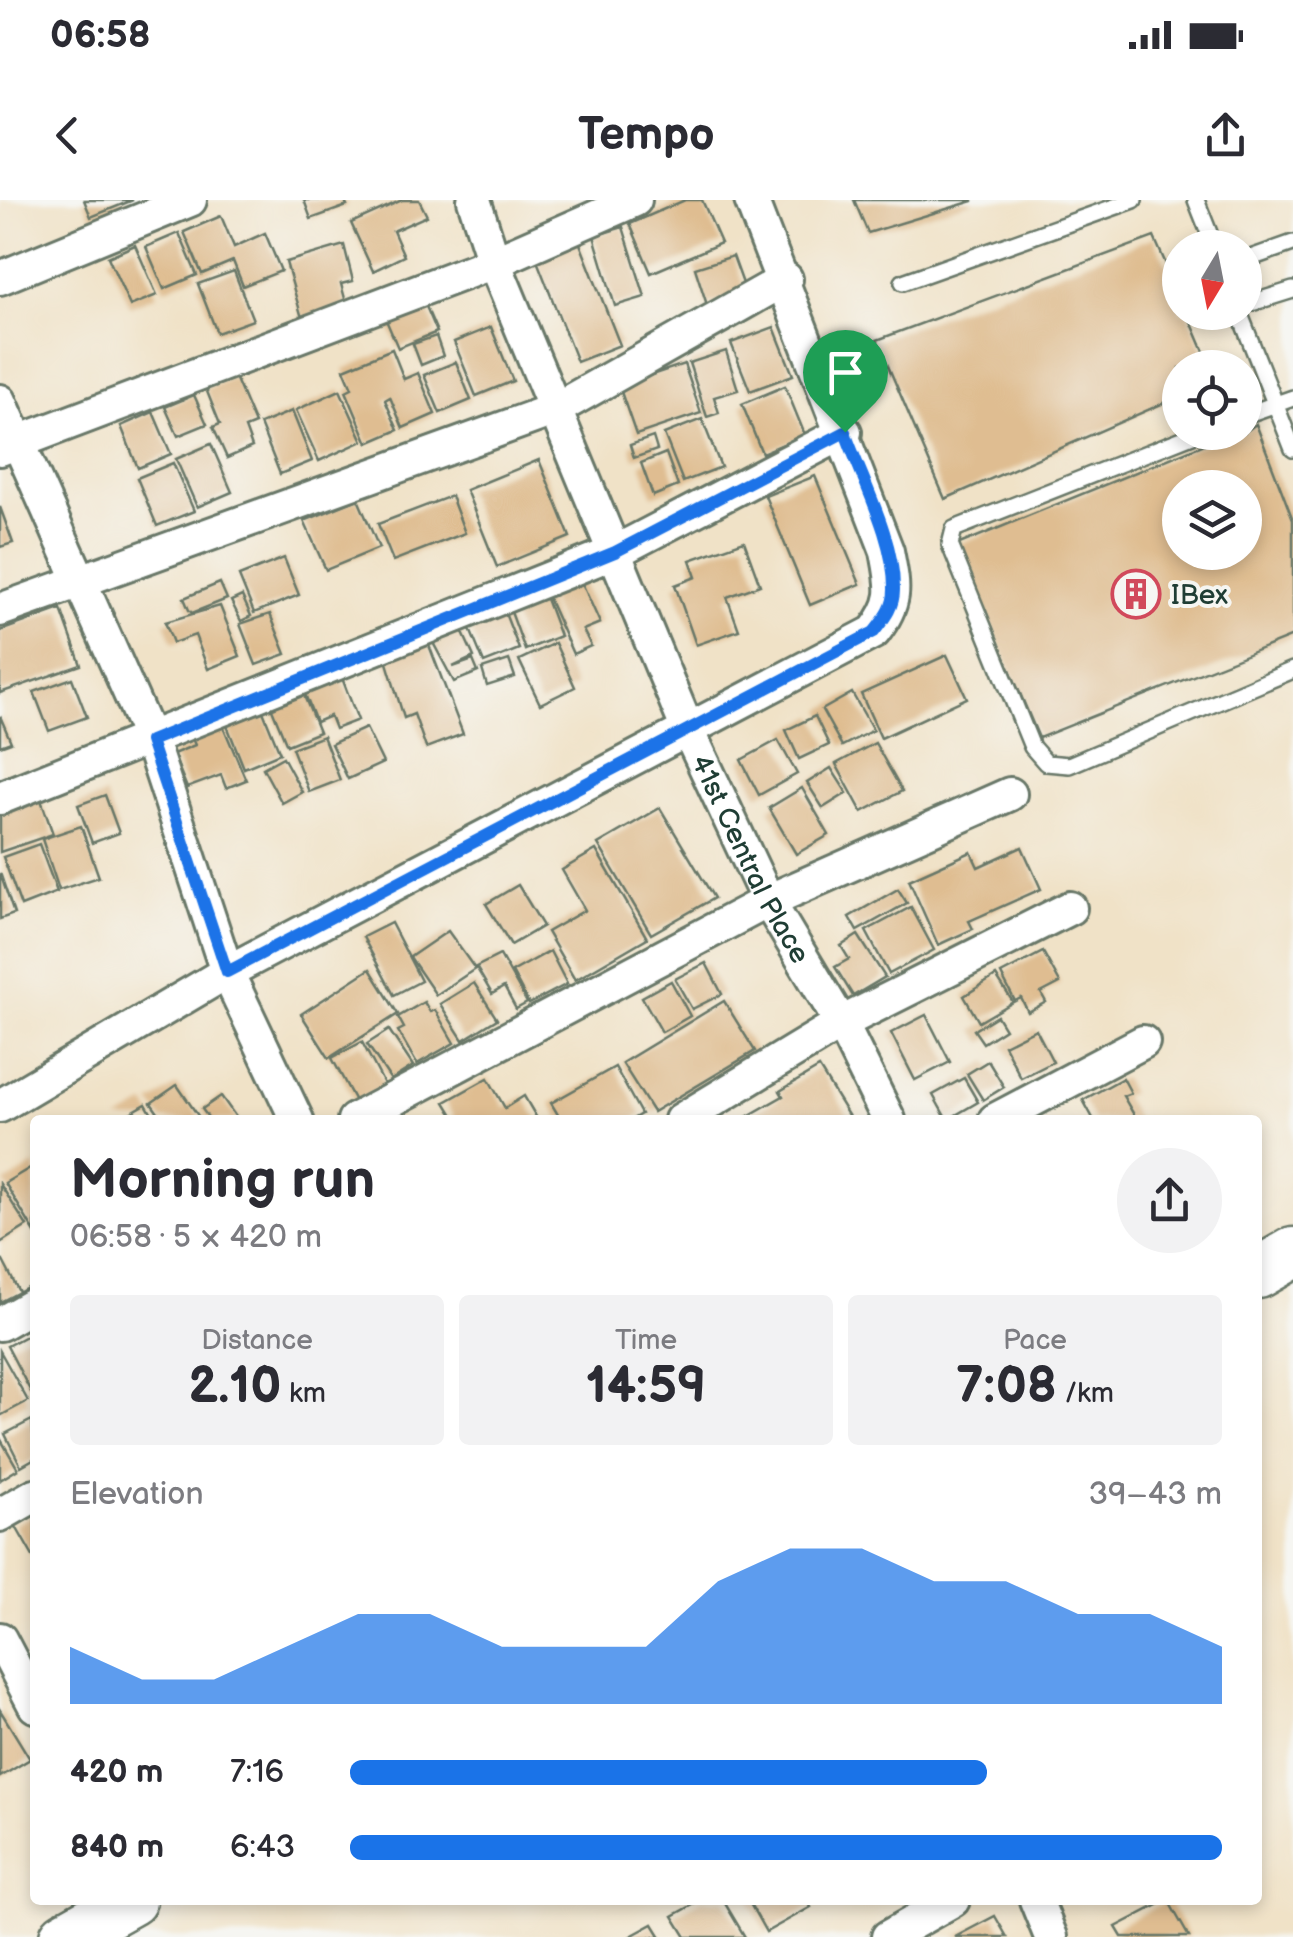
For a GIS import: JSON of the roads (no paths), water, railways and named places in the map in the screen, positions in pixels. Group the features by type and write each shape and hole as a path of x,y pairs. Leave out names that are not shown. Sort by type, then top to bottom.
{"main road":[{"path":"1262,1271 1293,1253"},
{"path":"65,1937 122,1905"}],"street":[{"path":"0,278 190,200"},
{"name":"41st Central Place","path":"474,200 494,262 687,728 768,901 841,1023 887,1115"},
{"path":"8,446 494,262 635,200"},
{"path":"0,1106 227,972 874,632 890,610 894,590 888,551 786,279 752,200"},
{"path":"0,610 556,408 786,279"},
{"path":"0,402 8,446 150,741 227,972 295,1115"},
{"path":"0,798 615,552 845,432"},
{"path":"363,1115 768,901 1010,794"},
{"path":"690,1115 841,1023 1070,908"},
{"path":"1004,1115 1143,1042"},
{"path":"0,1324 30,1307"},
{"path":"0,1515 30,1498"},
{"path":"0,1639 30,1696"},
{"path":"888,1937 944,1905"},
{"path":"1038,1905 1051,1937"}],"lane":[{"path":"902,282 1134,200"},
{"path":"1196,200 1208,230"},
{"path":"1262,254 1293,244"},
{"path":"1262,300 1293,290"},
{"path":"1246,330 1293,449"},
{"path":"1262,409 1293,398"},
{"path":"1162,447 954,529 950,545 1032,747 1046,763 1069,765 1293,670"}],"place":[{"name":"IBex","path":"1136,594"}]}
